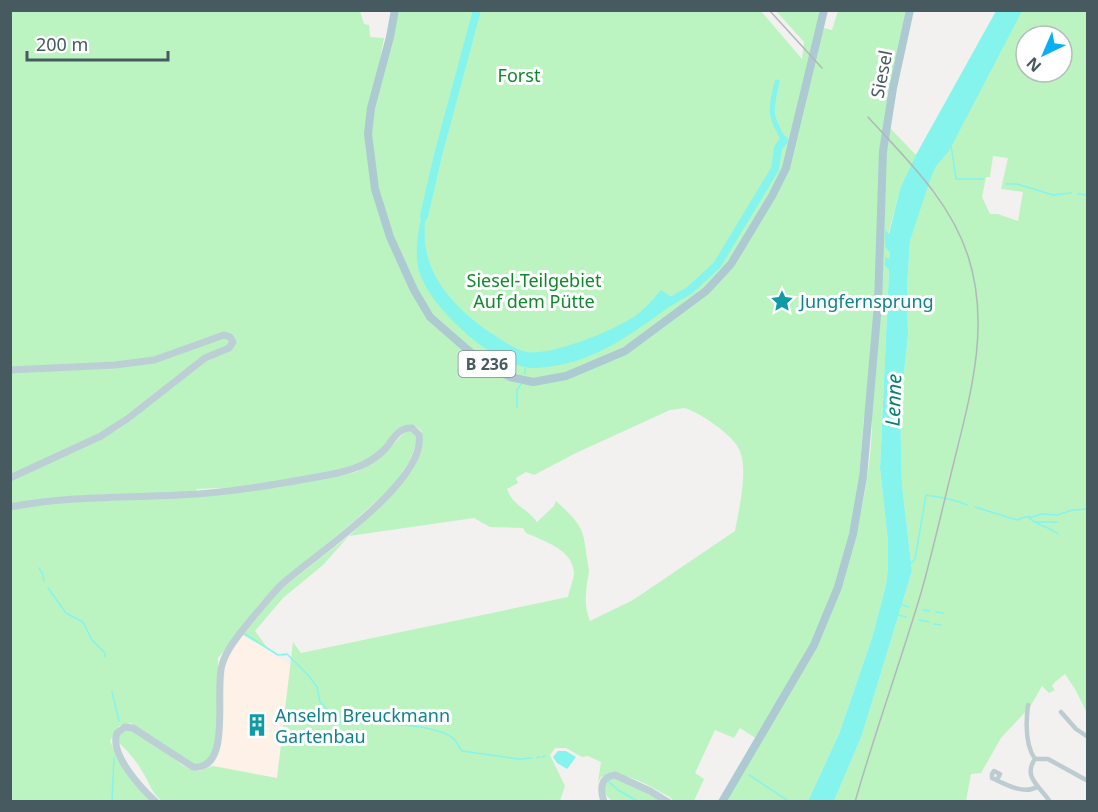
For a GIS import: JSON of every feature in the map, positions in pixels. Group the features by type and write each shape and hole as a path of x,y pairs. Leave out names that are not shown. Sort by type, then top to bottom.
{"main road":[{"name":"B 236","path":"395,10 390,38 375,90 368,134 375,189 390,237 420,302 430,318 496,370 510,377 533,382 567,375 626,351 706,291 731,264 786,168 824,10"},
{"name":"Siesel","path":"722,801 814,645 838,587 853,534 863,477 878,304 884,143 910,10"},
{"path":"10,370 115,365 154,360 224,335 230,337 233,342 229,348 206,358 192,368 115,428 83,446 10,478"},
{"path":"10,507 63,499 213,493 328,475 368,462 383,451 402,429 416,430 420,441 417,451 396,487 360,522 280,587 229,649 222,665 219,730 216,751 210,762 201,768 193,767 183,763 133,728 125,727 117,733 115,745 120,757 138,783 156,801"},
{"path":"604,801 602,783 606,777 615,775 668,801"}],"street":[{"path":"1028,705 1028,736 1031,754 1035,759"},
{"path":"1061,712 1076,729 1088,737"},
{"path":"1035,759 1048,759 1088,781"},
{"path":"1035,759 1029,771 1031,778 1050,801"},
{"path":"997,780 1025,790 1037,787"}],"shaded area":[{"path":"243,635 290,665 277,778 213,766 220,751 225,663"}],"green space":[{"path":"10,11 360,11 364,24 369,25 370,37 384,38 366,133 378,190 370,134 373,109 399,11 761,11 802,59 804,42 776,11 824,11 820,27 832,30 838,11 908,11 890,128 916,155 997,11 1087,11 1087,713 1065,674 1052,686 1055,690 1049,693 1042,686 1030,707 1001,738 981,773 971,774 966,801 834,801 862,735 912,571 902,485 900,408 908,336 907,287 910,241 914,227 900,189 885,247 890,253 889,260 885,258 885,266 889,270 880,468 888,542 886,585 872,638 839,734 808,801 725,801 817,647 828,621 856,534 863,503 871,444 872,416 864,416 857,502 836,585 812,644 757,739 740,728 734,738 715,730 695,773 704,779 694,801 673,801 654,788 619,775 601,777 598,782 601,762 588,756 582,757 566,748 555,748 550,755 565,786 560,801 163,802 156,795 137,763 117,741 119,735 127,729 144,736 191,770 199,771 213,766 277,778 293,642 301,653 568,597 574,574 569,559 549,543 526,533 523,528 490,527 474,518 349,536 398,488 420,451 422,432 411,425 399,428 375,456 350,468 246,487 196,489 199,494 251,491 356,472 379,459 405,432 411,432 417,438 410,460 393,486 279,584 218,658 215,750 207,762 195,765 185,761 131,723 119,726 110,741 114,750 154,801 11,801","holes":["993,156 1008,158 1001,189 1023,192 1018,221 998,214 990,214 982,197 986,177 990,177","187,368 129,422 114,432 112,426","685,408 716,425 731,438 740,451 743,480 735,531 633,600 590,621 586,598 589,570 584,539 579,525 556,501 554,506 537,522 513,500 507,489 518,483 516,478 526,472 534,475 670,410"]},
{"path":"349,536 323,565 283,598 255,631 269,650 243,635 281,589"},
{"path":"613,778 628,781 661,801 612,801 606,795 603,782"}],"water":[{"name":"Lenne","path":"996,11 1022,11 949,151 936,166 910,241 907,287 908,336 900,408 902,485 912,571 862,735 834,801 808,801 839,734 872,638 886,585 888,542 880,468 889,270 885,266 885,257 889,259 890,253 885,247 885,230 889,234 900,189 916,155"},
{"path":"424,206 426,207 425,244 433,272 440,284 469,316 491,333 518,349 539,352 585,340 639,313 661,290 677,301 628,336 593,354 556,366 535,368 520,366 503,359 467,335 437,303 427,288 420,274 417,257"},
{"path":"558,751 566,751 576,757 567,769 557,763 553,757"}],"waterway":[{"path":"424,216 477,10"},
{"path":"777,82 772,113 785,142"},
{"path":"666,304 690,290 717,265 775,169 778,148 784,140"},
{"path":"951,145 956,179 983,179"},
{"path":"1006,184 1017,184 1053,195 1071,193"},
{"path":"1078,194 1088,195"},
{"path":"525,368 525,374"},
{"path":"517,408 517,390 521,384"},
{"path":"911,563 915,559 926,495 947,498 967,505"},
{"path":"975,507 1017,520 1041,514 1057,515 1073,510 1088,509"},
{"path":"1028,517 1058,534"},
{"path":"1034,522 1057,522"},
{"path":"39,568 44,581"},
{"path":"48,588 66,613 83,622 92,640 105,653 105,657"},
{"path":"902,605 909,607"},
{"path":"923,610 930,611"},
{"path":"936,612 943,613"},
{"path":"898,615 906,617"},
{"path":"919,620 929,622"},
{"path":"934,624 941,625"},
{"path":"245,634 278,655 287,654 317,687 320,702 332,714 335,722 417,726 446,734 455,740 462,751 519,759 532,758"},
{"path":"112,692 119,721"},
{"path":"112,802 114,758"},
{"path":"749,775 790,802"},
{"path":"609,782 639,802"}],"railway":[{"path":"769,10 822,68"},
{"path":"855,802 925,578 970,393 978,338 975,283 960,236 926,181 868,117"}],"place":[{"name":"Jungfernsprung","path":"782,301"},
{"name":"Anselm Breuckmann Gartenbau","path":"257,725"}],"park label":[{"name":"Forst","path":"519,75"},
{"name":"Siesel-Teilgebiet Auf dem Pütte","path":"534,290"}]}
